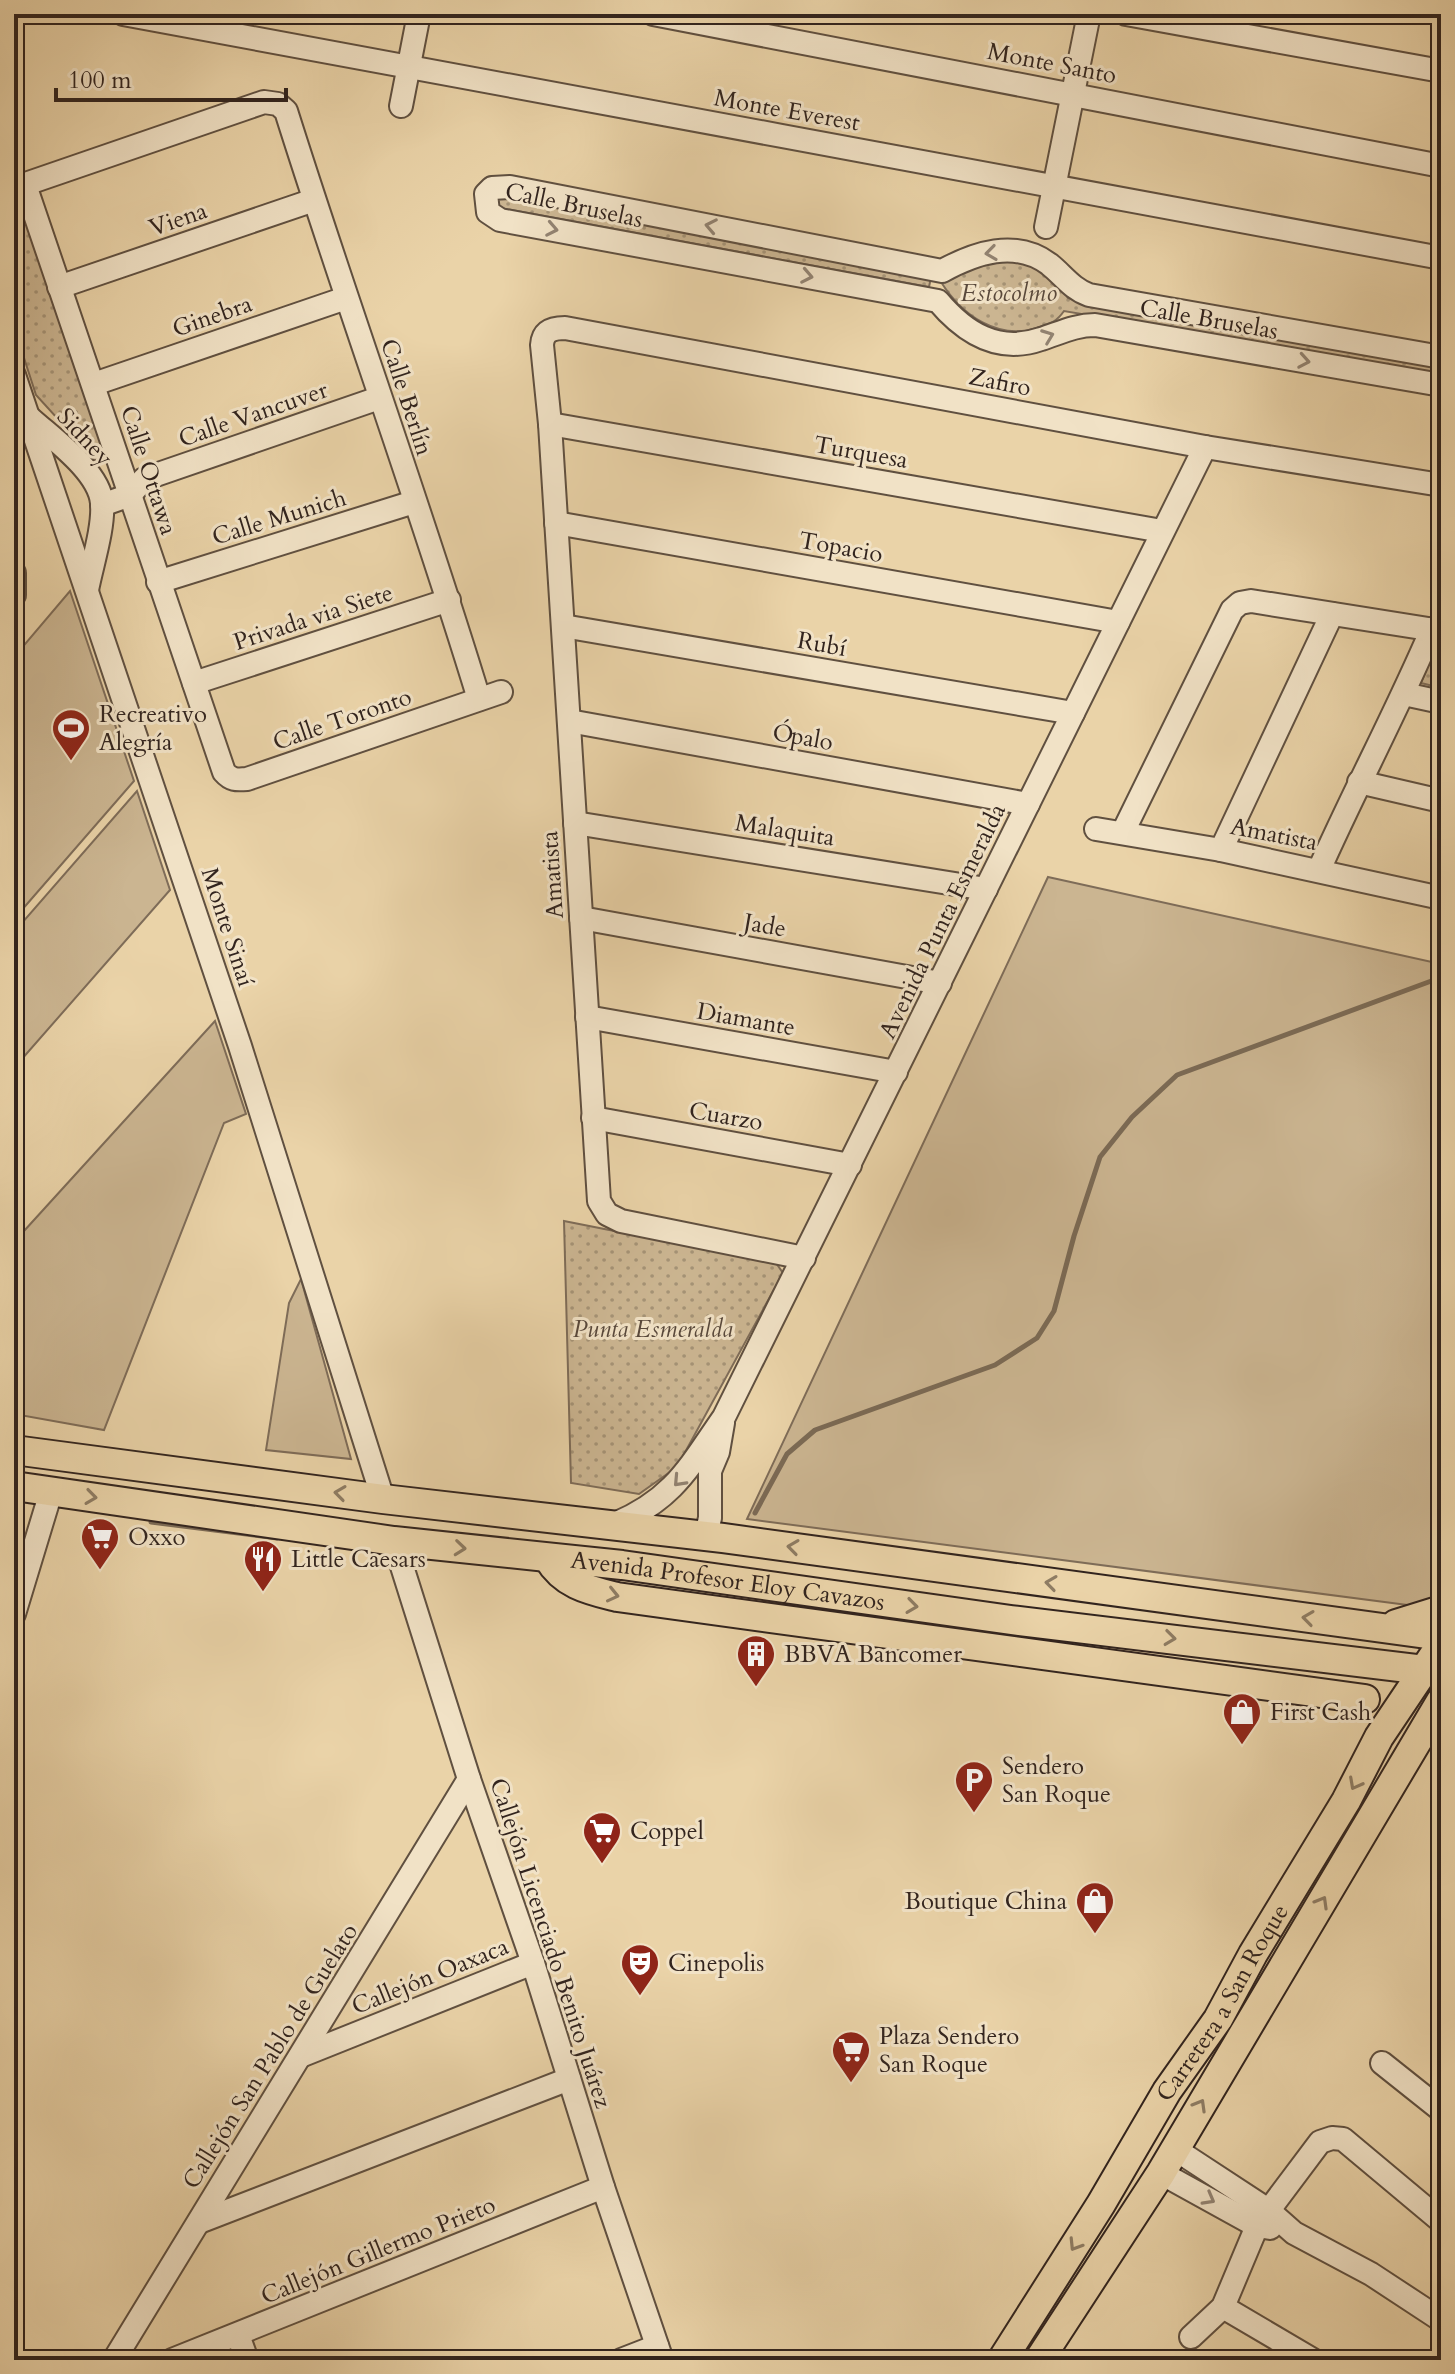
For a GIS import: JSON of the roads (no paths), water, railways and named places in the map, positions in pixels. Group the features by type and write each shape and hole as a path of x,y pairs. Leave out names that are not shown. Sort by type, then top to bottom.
{"main road":[{"name":"Avenida Profesor Eloy Cavazos","path":"14,1450 383,1499 706,1535 1441,1636"},
{"name":"Avenida Profesor Eloy Cavazos","path":"14,1486 394,1541 622,1565 1011,1620 1433,1671"},
{"path":"622,1565 640,1560 679,1559 702,1547 706,1535"},
{"path":"548,1558 555,1570 571,1583 617,1597 1365,1699"},
{"path":"818,1593 838,1628"},
{"path":"1354,1624 1393,1624 1441,1610"},
{"path":"975,1646 1011,1620"},
{"name":"Carretera a San Roque","path":"1002,2360 1101,2204 1167,2091 1218,2019 1346,1801 1379,1737 1433,1671 1441,1644"},
{"path":"1237,1646 1258,1659 1351,1686 1365,1699 1379,1737"},
{"name":"Carretera a San Roque","path":"1039,2360 1432,1727 1441,1701"},
{"path":"1272,1925 1281,1942 1281,1968"},
{"path":"1101,2204 1164,2159 1167,2091"}],"street":[{"name":"Monte Everest","path":"123,14 408,69 1055,184 1441,258"},
{"path":"401,106 419,14"},
{"name":"Monte Santo","path":"653,14 1441,166"},
{"path":"1046,227 1089,14"},
{"path":"1126,14 1441,71"},
{"name":"Calle Berlín","path":"19,187 264,102 278,104 286,111 479,699"},
{"name":"Calle Ottawa","path":"19,187 132,482 158,582 224,772"},
{"name":"Calle Bruselas","path":"1441,357 1089,295 1078,290 1039,258 1021,252 973,255 942,271 510,187 492,188 486,194 488,212 500,220 938,301 969,332 1000,344 1031,342 1074,327 1095,325 1441,385"},
{"name":"Viena","path":"59,287 314,200"},
{"path":"938,301 942,271"},
{"name":"Ginebra","path":"94,384 346,298"},
{"name":"Zafiro","path":"549,330 565,328 1205,447 1441,485"},
{"name":"Amatista","path":"549,330 544,335 542,345 550,424 599,1201 603,1209 621,1221 804,1258"},
{"name":"Monte Sinaí","path":"16,386 29,416 240,1046 383,1499"},
{"name":"Calle Vancuver","path":"132,482 379,398"},
{"name":"Sidney","path":"29,416 95,482 102,505 87,591"},
{"name":"Turquesa","path":"550,424 1162,531"},
{"name":"Avenida Punta Esmeralda","path":"615,1524 640,1514 679,1482 724,1417 1205,447"},
{"path":"95,482 132,482"},
{"path":"102,505 132,482"},
{"name":"Calle Munich","path":"158,582 414,502"},
{"name":"Topacio","path":"556,523 1118,622"},
{"path":"14,573 14,595"},
{"name":"Privada via Siete","path":"194,683 449,600"},
{"path":"1123,832 1232,610 1240,603 1251,601 1436,630 1359,782 1319,870"},
{"path":"1221,850 1332,614"},
{"name":"Rubí","path":"563,626 1073,713"},
{"name":"Calle Toronto","path":"224,772 229,778 247,779 501,692"},
{"path":"1404,694 1441,702"},
{"name":"Ópalo","path":"569,721 1028,804"},
{"path":"1359,782 1441,801"},
{"name":"Malaquita","path":"575,823 986,889"},
{"name":"Amatista","path":"1096,829 1221,850 1441,898"},
{"name":"Jade","path":"581,918 940,983"},
{"name":"Diamante","path":"587,1017 896,1072"},
{"name":"Cuarzo","path":"593,1118 850,1165"},
{"name":"Avenida Punta Esmeralda","path":"706,1535 710,1518 710,1471 718,1452 724,1417"},
{"path":"14,1614 51,1492"},
{"name":"Callejón Licenciado Benito Juárez","path":"394,1541 469,1779 533,1963 659,2353"},
{"name":"Callejón San Pablo de Guelato","path":"114,2360 469,1779"},
{"name":"Callejón Oaxaca","path":"303,2055 533,1963"},
{"path":"1382,2063 1441,2110"},
{"path":"199,2222 569,2079"},
{"path":"1191,2337 1223,2307 1262,2218 1320,2142 1332,2138 1343,2139 1441,2221"},
{"path":"1164,2159 1262,2218 1371,2274 1441,2320"},
{"name":"Callejón Gillermo Prieto","path":"172,2360 603,2187"},
{"path":"1223,2307 1313,2360"},
{"path":"238,2335 247,2360"},
{"path":"621,2360 659,2353"}],"waterway":[{"path":"755,1513 787,1454 815,1430 995,1365 1037,1338 1054,1311 1100,1157 1132,1117 1177,1075 1441,975"},
{"path":"151,1522 277,1538"},
{"path":"14,1542 16,1535"}],"place":[{"name":"Recreativo Alegría","path":"71,762"},
{"name":"Oxxo","path":"100,1571"},
{"name":"Little Caesars","path":"263,1593"},
{"name":"BBVA Bancomer","path":"756,1688"},
{"name":"First Cash","path":"1242,1746"},
{"name":"Sendero San Roque","path":"974,1814"},
{"name":"Coppel","path":"602,1865"},
{"name":"Boutique China","path":"1095,1935"},
{"name":"Cinepolis","path":"640,1997"},
{"name":"Plaza Sendero San Roque","path":"851,2084"}],"park label":[{"name":"Estocolmo","path":"1009,293"},
{"name":"Punta Esmeralda","path":"653,1329"}]}
